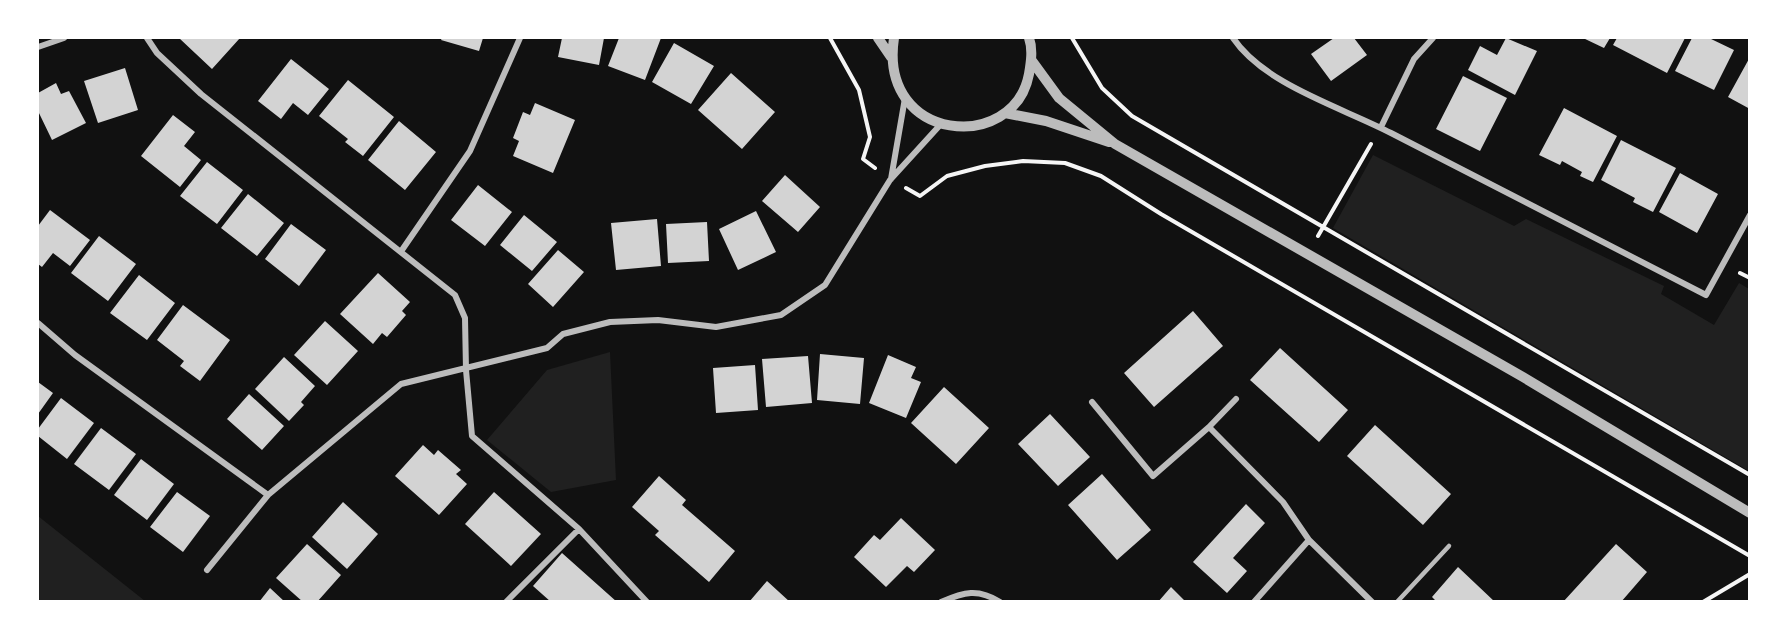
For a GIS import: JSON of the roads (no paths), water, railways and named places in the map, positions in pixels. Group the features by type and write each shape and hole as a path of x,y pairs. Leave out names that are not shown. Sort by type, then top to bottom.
{"street":[{"path":"38,47 64,38"},
{"path":"147,38 157,53 201,94 402,250 455,295 465,318 466,370 472,436 579,530 647,602"},
{"path":"402,250 471,151 520,38"},
{"path":"878,38 891,57"},
{"path":"894,38 891,57 895,79 905,98 921,114 941,124 963,127 985,123 1005,113 1018,98 1028,81 1032,61 1029,38"},
{"path":"1233,38 1242,51 1284,82 1381,127 1706,295 1749,215"},
{"path":"1381,127 1414,59 1433,38"},
{"path":"1032,61 1059,98 1115,144 1523,377 1749,513"},
{"path":"890,180 905,98"},
{"path":"1005,113 1046,121 1115,144"},
{"path":"207,570 268,495 401,384 466,370 547,348 563,334 610,322 658,320 717,327 781,315 825,285 890,180 941,124"},
{"path":"38,323 75,355 268,495"},
{"path":"1092,402 1153,476 1209,427 1236,399"},
{"path":"1209,427 1283,502 1309,540 1372,602"},
{"path":"506,602 579,530"},
{"path":"1254,602 1309,540"},
{"path":"941,602 957,595 984,592 1000,602"}],"lane":[{"path":"1397,602 1449,546"}]}
